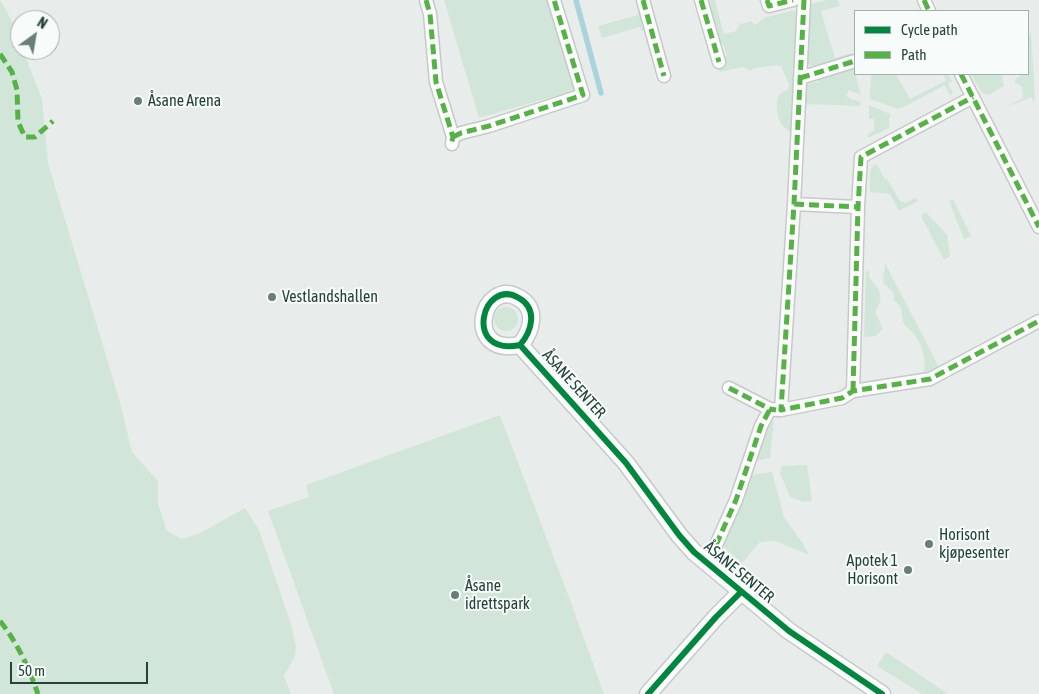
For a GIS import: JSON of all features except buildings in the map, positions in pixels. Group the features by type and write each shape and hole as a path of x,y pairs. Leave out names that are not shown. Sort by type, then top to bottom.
{"street":[{"path":"426,0 430,14 436,82 452,141 460,133 488,131 583,95 554,0"},
{"path":"643,0 664,76"},
{"path":"701,0 719,62"},
{"path":"767,0 769,6 793,0"},
{"path":"716,545 736,500 761,426 770,407 794,204 804,0"},
{"path":"800,78 854,61"},
{"path":"962,75 1039,227"},
{"path":"853,391 861,157 973,97"},
{"path":"794,204 858,207"},
{"path":"729,388 770,407 842,398 853,391 930,379 1039,321"},
{"name":"ÅSANE SENTER","path":"520,345 626,463 694,552 789,630 882,694"},
{"path":"648,694 716,617 741,592"}],"green space":[{"path":"0,0 10,18 10,60 27,60 42,99 48,163 120,402 132,452 158,481 158,504 167,531 182,539 200,533 245,508 259,530 291,624 296,647 295,656 284,676 291,694 0,694"},
{"path":"444,0 550,0 576,90 479,118"},
{"path":"705,0 715,0 724,34 736,31 741,22 742,24 751,21 755,25 767,16 794,10 798,14 794,138 783,126 778,115 778,97 788,90 789,84 781,66 773,65 754,68 750,71 743,67 720,72 715,63 727,56 723,44 718,45"},
{"path":"827,0 838,0 840,6 821,11 835,58 851,53 852,57 815,67 805,63 807,5"},
{"path":"638,7 640,7 647,29 641,31 640,27 602,38 598,26 638,15"},
{"path":"1031,32 1035,100 1033,101 1031,97 1002,109 1023,98 1022,87 1015,82 1015,79 1021,75 1029,75 1029,35"},
{"path":"853,65 854,75 856,75 861,95 849,90 846,96 861,102 860,106 804,104 805,85 818,83 820,78 816,76"},
{"path":"871,75 897,75 910,99 946,81 943,75 949,75 952,81 948,84 953,93 950,95 945,85 898,109 870,99"},
{"path":"972,75 1002,75 1004,86 988,95 982,93"},
{"path":"869,105 890,114 891,117 889,118 889,128 868,138 868,134 874,130 874,119 869,119"},
{"path":"875,164 901,202 904,201 905,203 916,198 918,201 899,211 890,194 870,192 870,170"},
{"path":"953,199 971,236 964,239 949,201"},
{"path":"926,212 947,235 950,256 944,260 921,216"},
{"path":"885,263 940,369 932,374 923,374 924,355 921,346 915,335 905,325 900,306 894,301 893,292 883,283"},
{"path":"866,270 869,272 869,277 878,289 881,298 876,314 882,329 876,336 864,337"},
{"path":"506,307 511,308 517,314 517,324 511,330 506,331 501,330 495,324 494,319 495,314 501,308"},
{"name":"Åsane idrettspark","path":"500,415 604,694 334,694 268,511 309,497 306,485"},
{"path":"774,420 770,458 756,461 768,427"},
{"path":"807,465 812,501 804,502 790,497 780,473 782,466"},
{"path":"772,472 784,517 809,555 775,541 760,542 742,563 723,546 751,475"},
{"path":"886,652 948,694 922,694 877,666"}],"waterway":[{"path":"576,0 601,93"}],"marked path":[{"path":"426,0 430,14 436,82 453,137 451,145"},
{"path":"453,137 583,95 554,0"},
{"path":"643,0 664,76"},
{"path":"701,0 719,62"},
{"path":"767,0 769,6 793,0"},
{"path":"804,0 781,410 842,398 853,391 930,379 1039,321"},
{"path":"924,0 929,10"},
{"path":"0,54 12,72 17,90 18,122 25,137 35,137 53,121"},
{"path":"800,78 854,61"},
{"path":"962,75 1039,227"},
{"path":"853,391 861,157 973,97"},
{"path":"794,204 858,207"},
{"path":"729,388 770,409 776,410"},
{"path":"716,545 736,500 761,426 770,409"},
{"path":"0,621 22,656 38,694"}],"cycle path":[{"path":"520,345 502,346 490,340 484,330 484,318 488,306 495,298 506,294 519,298 529,308 531,314 530,327 520,345 626,463 679,535 694,552 789,631 882,694"},
{"path":"648,694 716,617 741,592"}],"place":[{"name":"Åsane Arena","path":"138,101"},
{"name":"Vestlandshallen","path":"272,297"},
{"name":"Horisont kjøpesenter","path":"929,544"},
{"name":"Apotek 1 Horisont","path":"908,570"},
{"name":"Åsane idrettspark","path":"455,595"}]}
